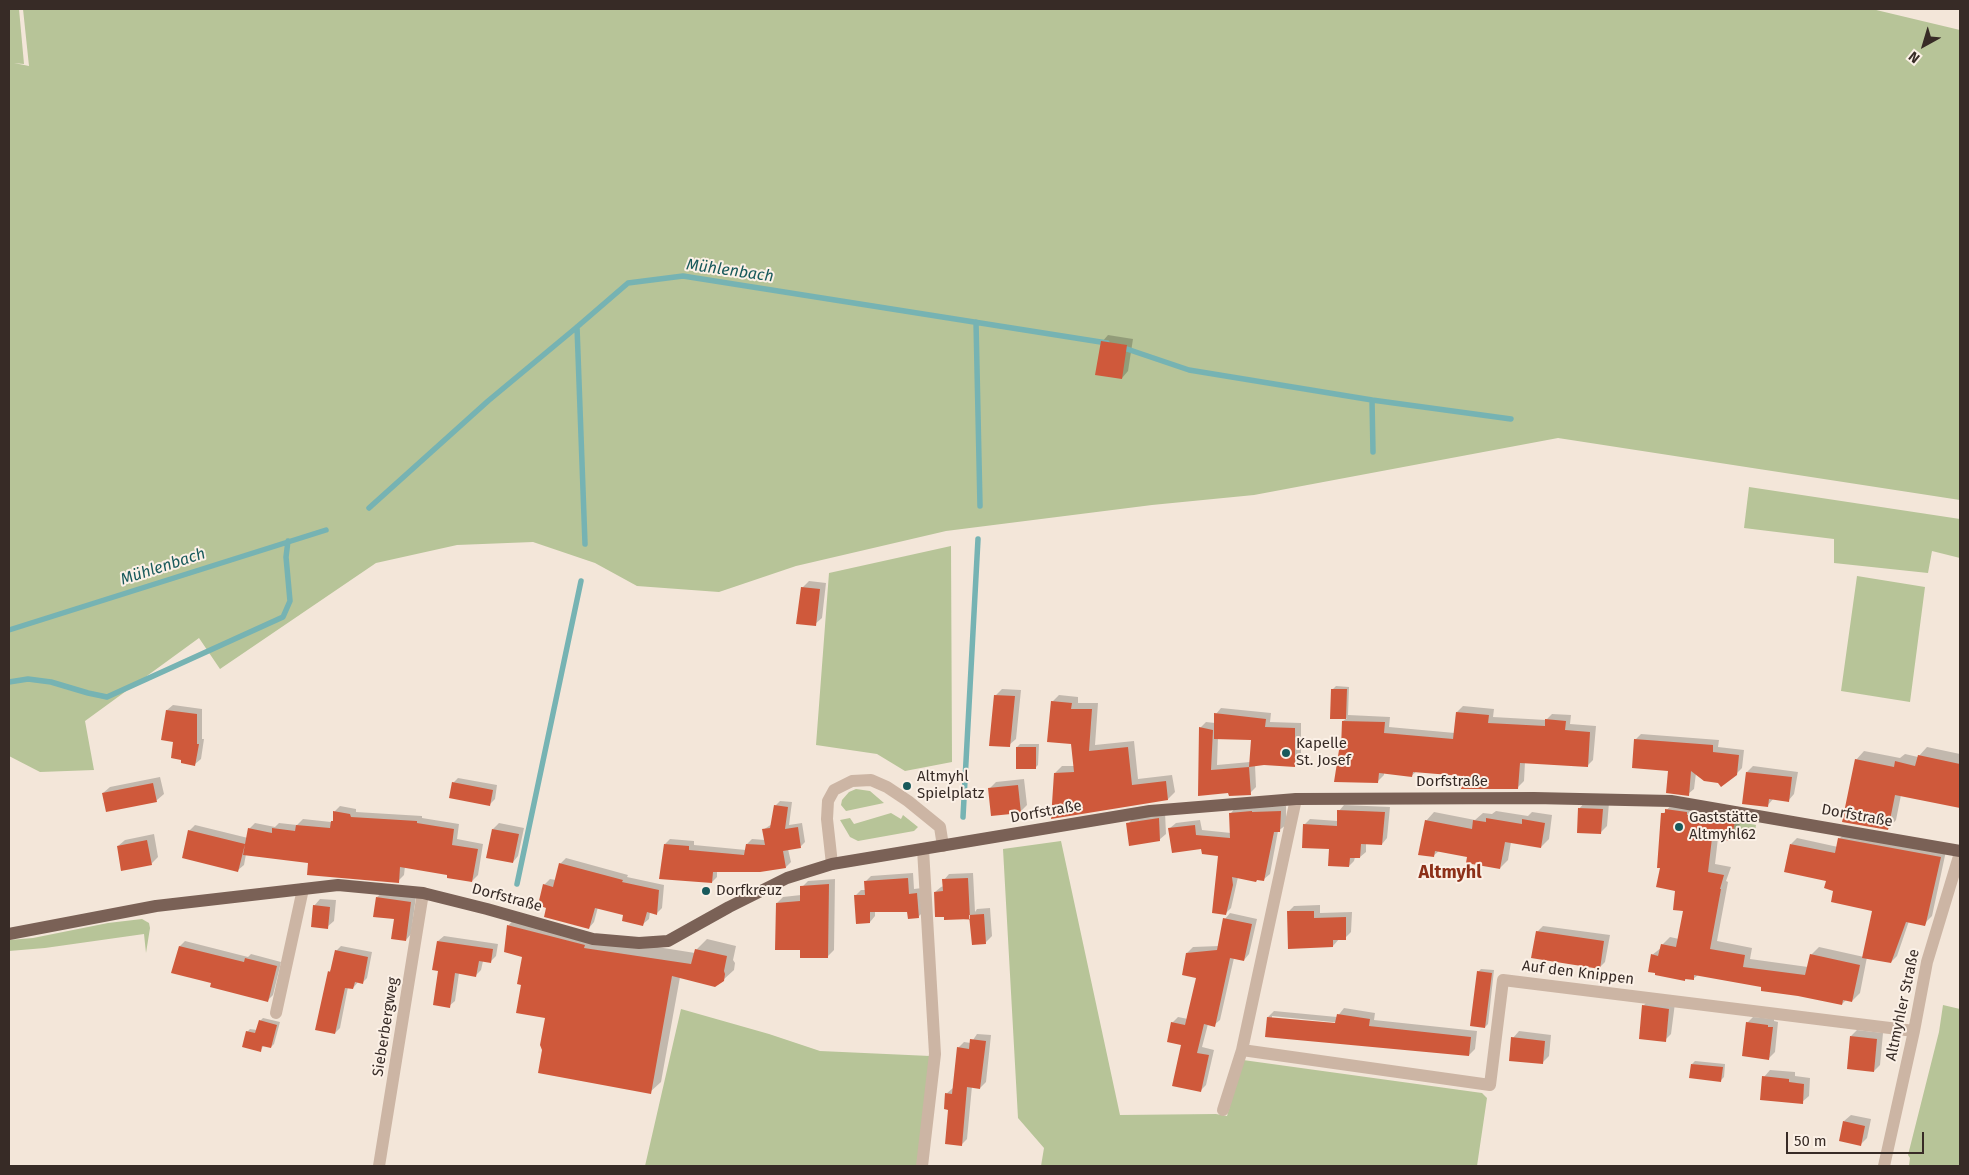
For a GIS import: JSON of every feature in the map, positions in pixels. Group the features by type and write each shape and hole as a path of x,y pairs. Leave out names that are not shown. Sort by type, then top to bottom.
{"main road":[{"name":"Dorfstraße","path":"9,934 156,906 338,885 423,893 487,908 594,939 639,943 668,941 729,907 787,878 832,864 1150,811 1296,798 1534,798 1671,801 1960,852"}],"street":[{"path":"832,864 827,819 828,801 834,790 852,781 870,780 887,787 908,801 940,827 943,846"},
{"path":"1223,1110 1242,1050 1296,798"},
{"path":"922,1166 936,1054 923,849"},
{"name":"Altmyhler Straße","path":"1884,1166 1914,1031 1927,962 1960,852"},
{"path":"276,1013 303,889"},
{"name":"Sieberbergweg","path":"379,1166 423,893"},
{"name":"Auf den Knippen","path":"1242,1050 1490,1085 1503,980 1914,1031"}],"green space":[{"path":"9,9 19,9 24,64 14,63 29,66 23,9 1872,9 1960,30 1960,500 1558,438 1254,495 1152,505 946,531 796,566 719,592 637,586 595,563 533,542 457,545 376,563 220,669 199,638 85,721 94,770 40,772 9,756"},
{"path":"1749,487 1960,519 1960,558 1932,551 1928,573 1834,563 1834,539 1744,528"},
{"path":"951,546 952,762 905,771 877,754 816,745 829,573"},
{"path":"1857,576 1925,587 1910,702 1841,691"},
{"path":"856,789 870,791 884,803 846,811 841,805 842,800 849,792"},
{"path":"891,813 901,819 903,815 918,827 914,831 858,841 850,837 840,820 850,818 854,824"},
{"path":"1735,821 1756,825 1753,841 1732,837"},
{"path":"1061,841 1120,1115 1216,1114 1227,1116 1243,1060 1482,1093 1487,1098 1477,1166 1041,1166 1044,1148 1018,1118 1003,849"},
{"path":"142,919 149,923 150,928 146,953 144,934 45,948 9,951 9,940 33,938 108,923"},
{"path":"1943,1005 1960,1009 1960,1166 1909,1166 1910,1158 1908,1155 1939,1032"},
{"path":"681,1009 769,1034 820,1051 930,1056 917,1166 645,1166"}],"building":[{"path":"1101,341 1127,345 1122,379 1095,375"},
{"path":"801,587 820,589 816,626 796,624"},
{"path":"1331,689 1347,689 1346,719 1330,719"},
{"path":"994,695 1015,696 1010,747 989,746"},
{"path":"1051,701 1072,703 1071,709 1092,709 1089,751 1128,747 1132,785 1166,781 1168,800 1051,819 1054,773 1074,772 1071,744 1047,742"},
{"path":"166,710 197,714 197,744 199,744 195,766 181,763 181,760 171,758 173,742 161,740"},
{"path":"1456,712 1489,715 1488,723 1545,726 1545,719 1566,721 1565,730 1590,732 1588,767 1520,763 1518,789 1461,789 1462,776 1413,772 1412,777 1379,773 1378,783 1334,782 1339,750 1341,749 1342,721 1385,722 1384,733 1453,739"},
{"path":"1214,713 1266,719 1265,727 1295,728 1295,767 1264,765 1249,767 1251,740 1214,739"},
{"path":"1199,727 1213,730 1211,770 1249,767 1251,795 1229,796 1228,793 1198,796"},
{"path":"1634,739 1713,745 1713,752 1739,755 1737,775 1721,787 1718,783 1704,781 1691,771 1689,796 1666,793 1668,771 1632,768"},
{"path":"1016,747 1036,747 1036,769 1016,769"},
{"path":"1918,755 1960,764 1960,808 1895,795 1888,830 1842,822 1855,759 1894,767 1895,761 1915,766"},
{"path":"1746,772 1792,777 1789,802 1769,799 1768,807 1742,804"},
{"path":"452,782 493,790 490,806 449,798"},
{"path":"153,783 157,802 106,812 102,793"},
{"path":"1018,785 1021,813 991,816 988,788"},
{"path":"774,805 788,807 785,829 798,827 801,848 783,851 786,868 760,872 713,872 712,883 659,879 664,844 689,846 689,850 744,855 746,844 765,845 762,829 770,828"},
{"path":"1578,808 1603,809 1601,834 1577,833"},
{"path":"1665,809 1687,812 1687,815 1735,822 1731,841 1712,838 1708,872 1724,875 1710,949 1745,955 1743,967 1805,975 1810,954 1860,965 1852,1002 1843,1000 1842,1005 1761,991 1761,987 1694,975 1694,980 1685,979 1685,981 1648,972 1651,954 1658,956 1661,944 1676,947 1683,911 1673,910 1675,891 1656,887 1660,868 1657,868 1661,813 1665,813"},
{"path":"1337,810 1385,812 1382,845 1361,844 1360,858 1350,858 1349,867 1328,866 1329,849 1302,848 1303,824 1337,826"},
{"path":"333,811 350,814 351,817 417,821 417,823 454,829 452,845 478,849 472,882 447,878 447,875 400,867 399,883 307,875 308,863 243,855 248,828 272,833 272,828 295,831 296,825 330,828 331,821 333,821"},
{"path":"1281,811 1280,832 1274,832 1264,881 1257,880 1256,882 1232,877 1233,885 1226,915 1212,913 1218,856 1202,854 1201,849 1172,853 1168,828 1195,825 1196,835 1230,838 1229,813"},
{"path":"1159,818 1160,841 1129,846 1126,823"},
{"path":"1486,818 1522,824 1522,819 1545,823 1541,848 1505,842 1500,869 1466,863 1467,857 1435,851 1434,857 1418,855 1425,820 1472,829 1473,820 1486,822"},
{"path":"492,829 519,834 513,863 486,858"},
{"path":"188,830 245,844 238,872 182,858"},
{"path":"1838,838 1941,857 1925,926 1906,922 1891,963 1862,958 1872,911 1831,902 1833,891 1824,888 1826,881 1784,872 1790,844 1835,853"},
{"path":"147,840 152,865 121,871 117,846"},
{"path":"559,863 623,880 622,882 659,890 657,915 647,912 643,926 622,921 623,915 595,908 589,929 544,917 546,908 538,905 543,884 553,887"},
{"path":"908,878 909,894 917,893 919,918 908,919 907,912 870,912 870,923 856,924 854,895 865,895 864,881"},
{"path":"968,878 970,919 944,920 944,917 935,917 934,892 943,891 942,879"},
{"path":"829,884 828,958 800,958 800,950 775,950 776,903 800,901 800,886"},
{"path":"376,897 411,902 406,941 391,939 394,919 373,917"},
{"path":"313,905 330,907 328,929 311,927"},
{"path":"1287,911 1314,911 1314,918 1346,917 1346,940 1333,940 1333,947 1288,949"},
{"path":"984,914 986,944 972,945 969,915"},
{"path":"1223,918 1252,924 1244,961 1230,958 1215,1027 1204,1024 1197,1053 1209,1055 1201,1092 1172,1086 1181,1045 1167,1042 1171,1022 1185,1025 1196,978 1182,975 1186,953 1217,950"},
{"path":"507,925 585,945 584,948 691,964 695,949 727,956 724,981 715,987 672,976 651,1094 538,1073 542,1050 540,1045 545,1018 516,1013 521,985 517,984 522,957 504,952"},
{"path":"1536,931 1604,941 1600,969 1531,958"},
{"path":"437,941 493,949 491,963 479,961 476,977 455,973 450,1008 433,1005 438,971 432,970"},
{"path":"179,946 244,962 245,958 277,966 268,1002 210,987 211,983 171,973"},
{"path":"335,950 368,957 363,984 355,982 353,989 345,988 335,1034 315,1030 328,971 330,972"},
{"path":"1477,971 1492,973 1485,1028 1470,1026"},
{"path":"1642,1005 1669,1009 1666,1042 1639,1039"},
{"path":"1337,1014 1370,1019 1369,1026 1471,1037 1469,1056 1265,1037 1267,1017 1335,1023"},
{"path":"259,1020 277,1025 271,1048 262,1046 261,1052 242,1047 246,1031 255,1033"},
{"path":"1746,1022 1773,1027 1769,1060 1742,1056"},
{"path":"1850,1036 1877,1039 1874,1072 1847,1069"},
{"path":"1511,1037 1545,1041 1543,1064 1509,1061"},
{"path":"970,1039 986,1041 980,1089 967,1087 962,1146 945,1144 948,1110 944,1109 945,1093 952,1094 957,1047 969,1049"},
{"path":"1691,1064 1723,1067 1721,1082 1689,1078"},
{"path":"1762,1076 1789,1079 1789,1082 1804,1084 1803,1104 1760,1100"},
{"path":"1843,1121 1865,1126 1861,1146 1839,1141"}],"waterway":[{"name":"Mühlenbach","path":"369,508 488,401 628,283 683,276 1107,343"},
{"path":"976,322 980,506"},
{"path":"577,327 585,544"},
{"path":"1121,347 1189,370 1372,400 1373,452"},
{"path":"1372,400 1511,419"},
{"name":"Mühlenbach","path":"9,630 326,530"},
{"path":"963,817 978,539"},
{"path":"9,682 28,679 51,682 107,697 283,617 290,601 286,557 288,541"},
{"path":"517,884 581,581"}],"place":[{"name":"Kapelle St. Josef","path":"1286,753"},
{"name":"Altmyhl Spielplatz","path":"907,786"},
{"name":"Gaststätte Altmyhl62","path":"1679,827"},
{"name":"Dorfkreuz","path":"706,891"}],"district":[{"name":"Altmyhl","path":"1450,873"}]}
